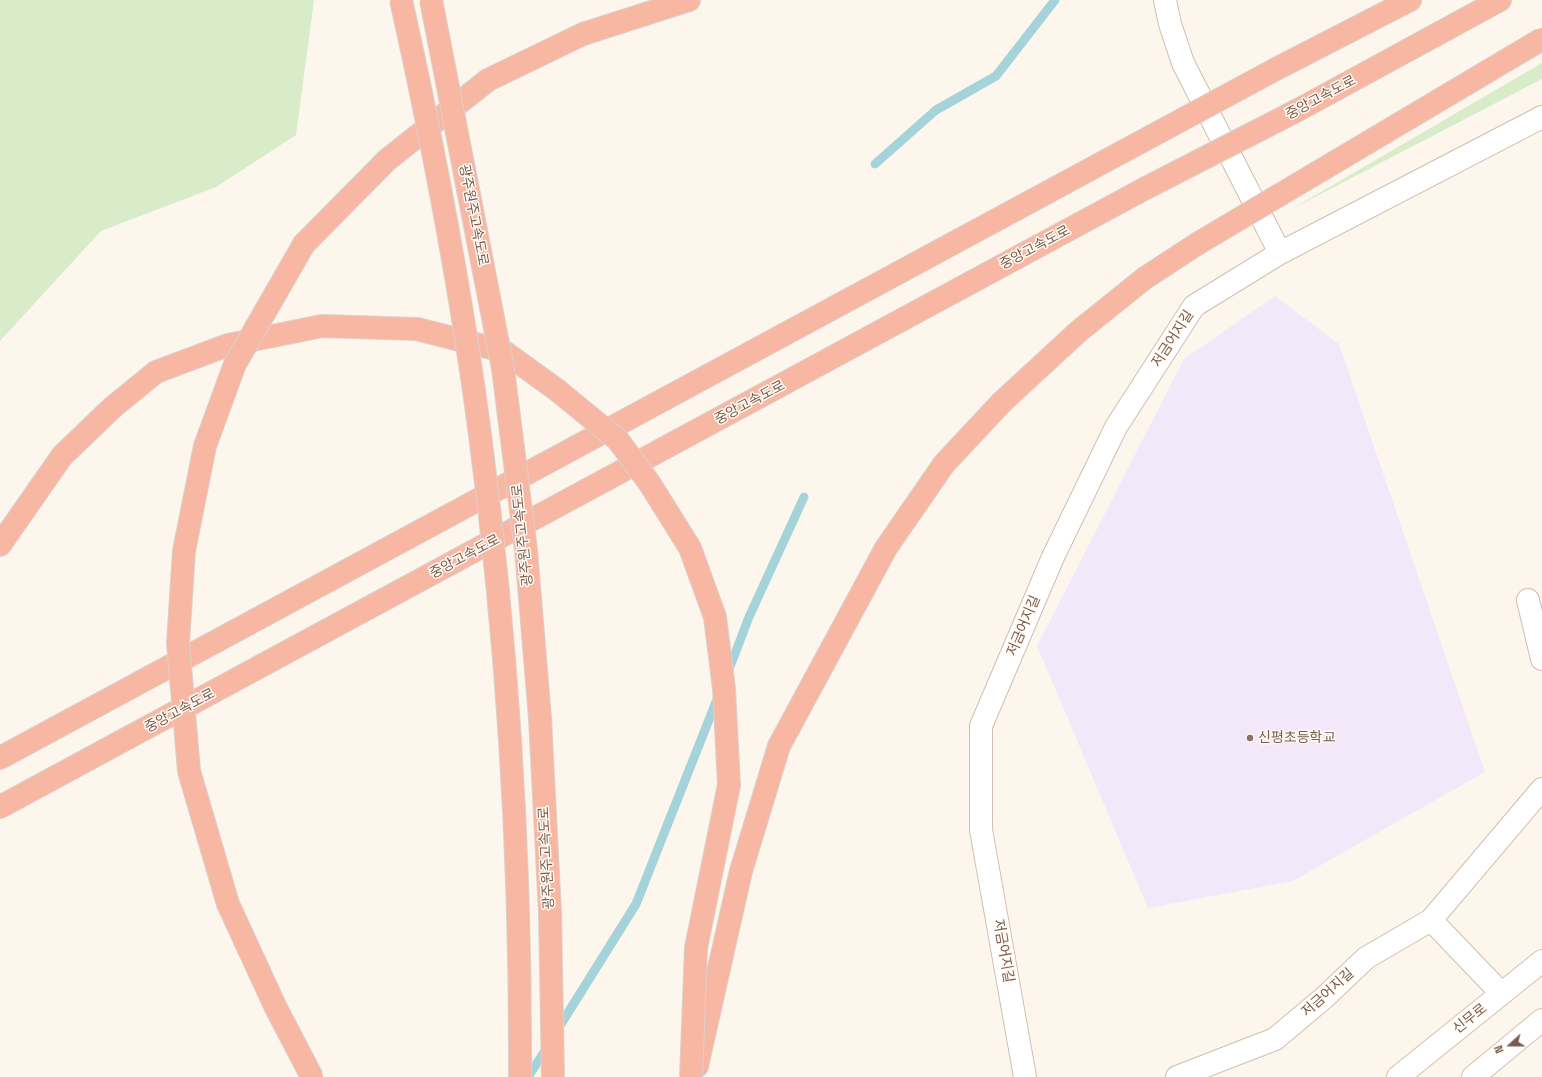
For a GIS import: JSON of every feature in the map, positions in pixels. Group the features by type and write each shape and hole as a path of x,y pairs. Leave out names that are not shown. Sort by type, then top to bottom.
{"highway":[{"name":"광주원주고속도로","path":"401,0 417,70 461,308 480,435 487,498 508,726 518,940 520,1077"},
{"name":"광주원주고속도로","path":"431,0 503,369 526,550 540,718 550,913 553,1077"},
{"path":"312,1077 276,1008 228,904 189,771 178,643 184,551 205,446 235,364 304,244 388,160 488,80 583,34 689,0"},
{"path":"0,758 1276,69 1410,0"},
{"name":"중앙고속도로","path":"0,808 1144,189 1298,110 1500,0"},
{"path":"694,1077 741,871 779,746 886,548 944,464 1002,402 1079,331 1145,278 1197,244 1542,39"},
{"path":"0,546 62,456 113,407 156,372 228,345 322,326 418,329 503,352 557,390 618,440 650,484 690,548 715,617 724,689 729,785 696,948 691,1077"}],"street":[{"path":"1165,0 1170,24 1183,63 1280,253"},
{"name":"저금어지길","path":"1025,1077 981,830 981,726 1053,557 1116,427 1194,306 1280,253 1542,117"},
{"path":"1528,600 1542,659"},
{"name":"저금어지길","path":"1177,1077 1275,1039 1324,997 1366,958 1431,920 1542,789"},
{"path":"1431,920 1501,993"},
{"name":"신무로","path":"1398,1077 1542,961"},
{"path":"1473,1077 1542,1020"}],"shaded area":[{"path":"1275,296 1339,344 1485,772 1293,881 1148,908 1037,646 1184,359"}],"green space":[{"path":"0,0 314,0 296,135 216,187 101,231 0,341"},
{"path":"1542,63 1542,79 1290,210"}],"waterway":[{"path":"875,164 936,110 996,76 1055,0"},
{"path":"728,672 749,617 804,497"},
{"path":"556,1032 636,904 718,697"},
{"path":"528,1077 548,1046"}],"place":[{"name":"신평초등학교","path":"1250,738"}]}
